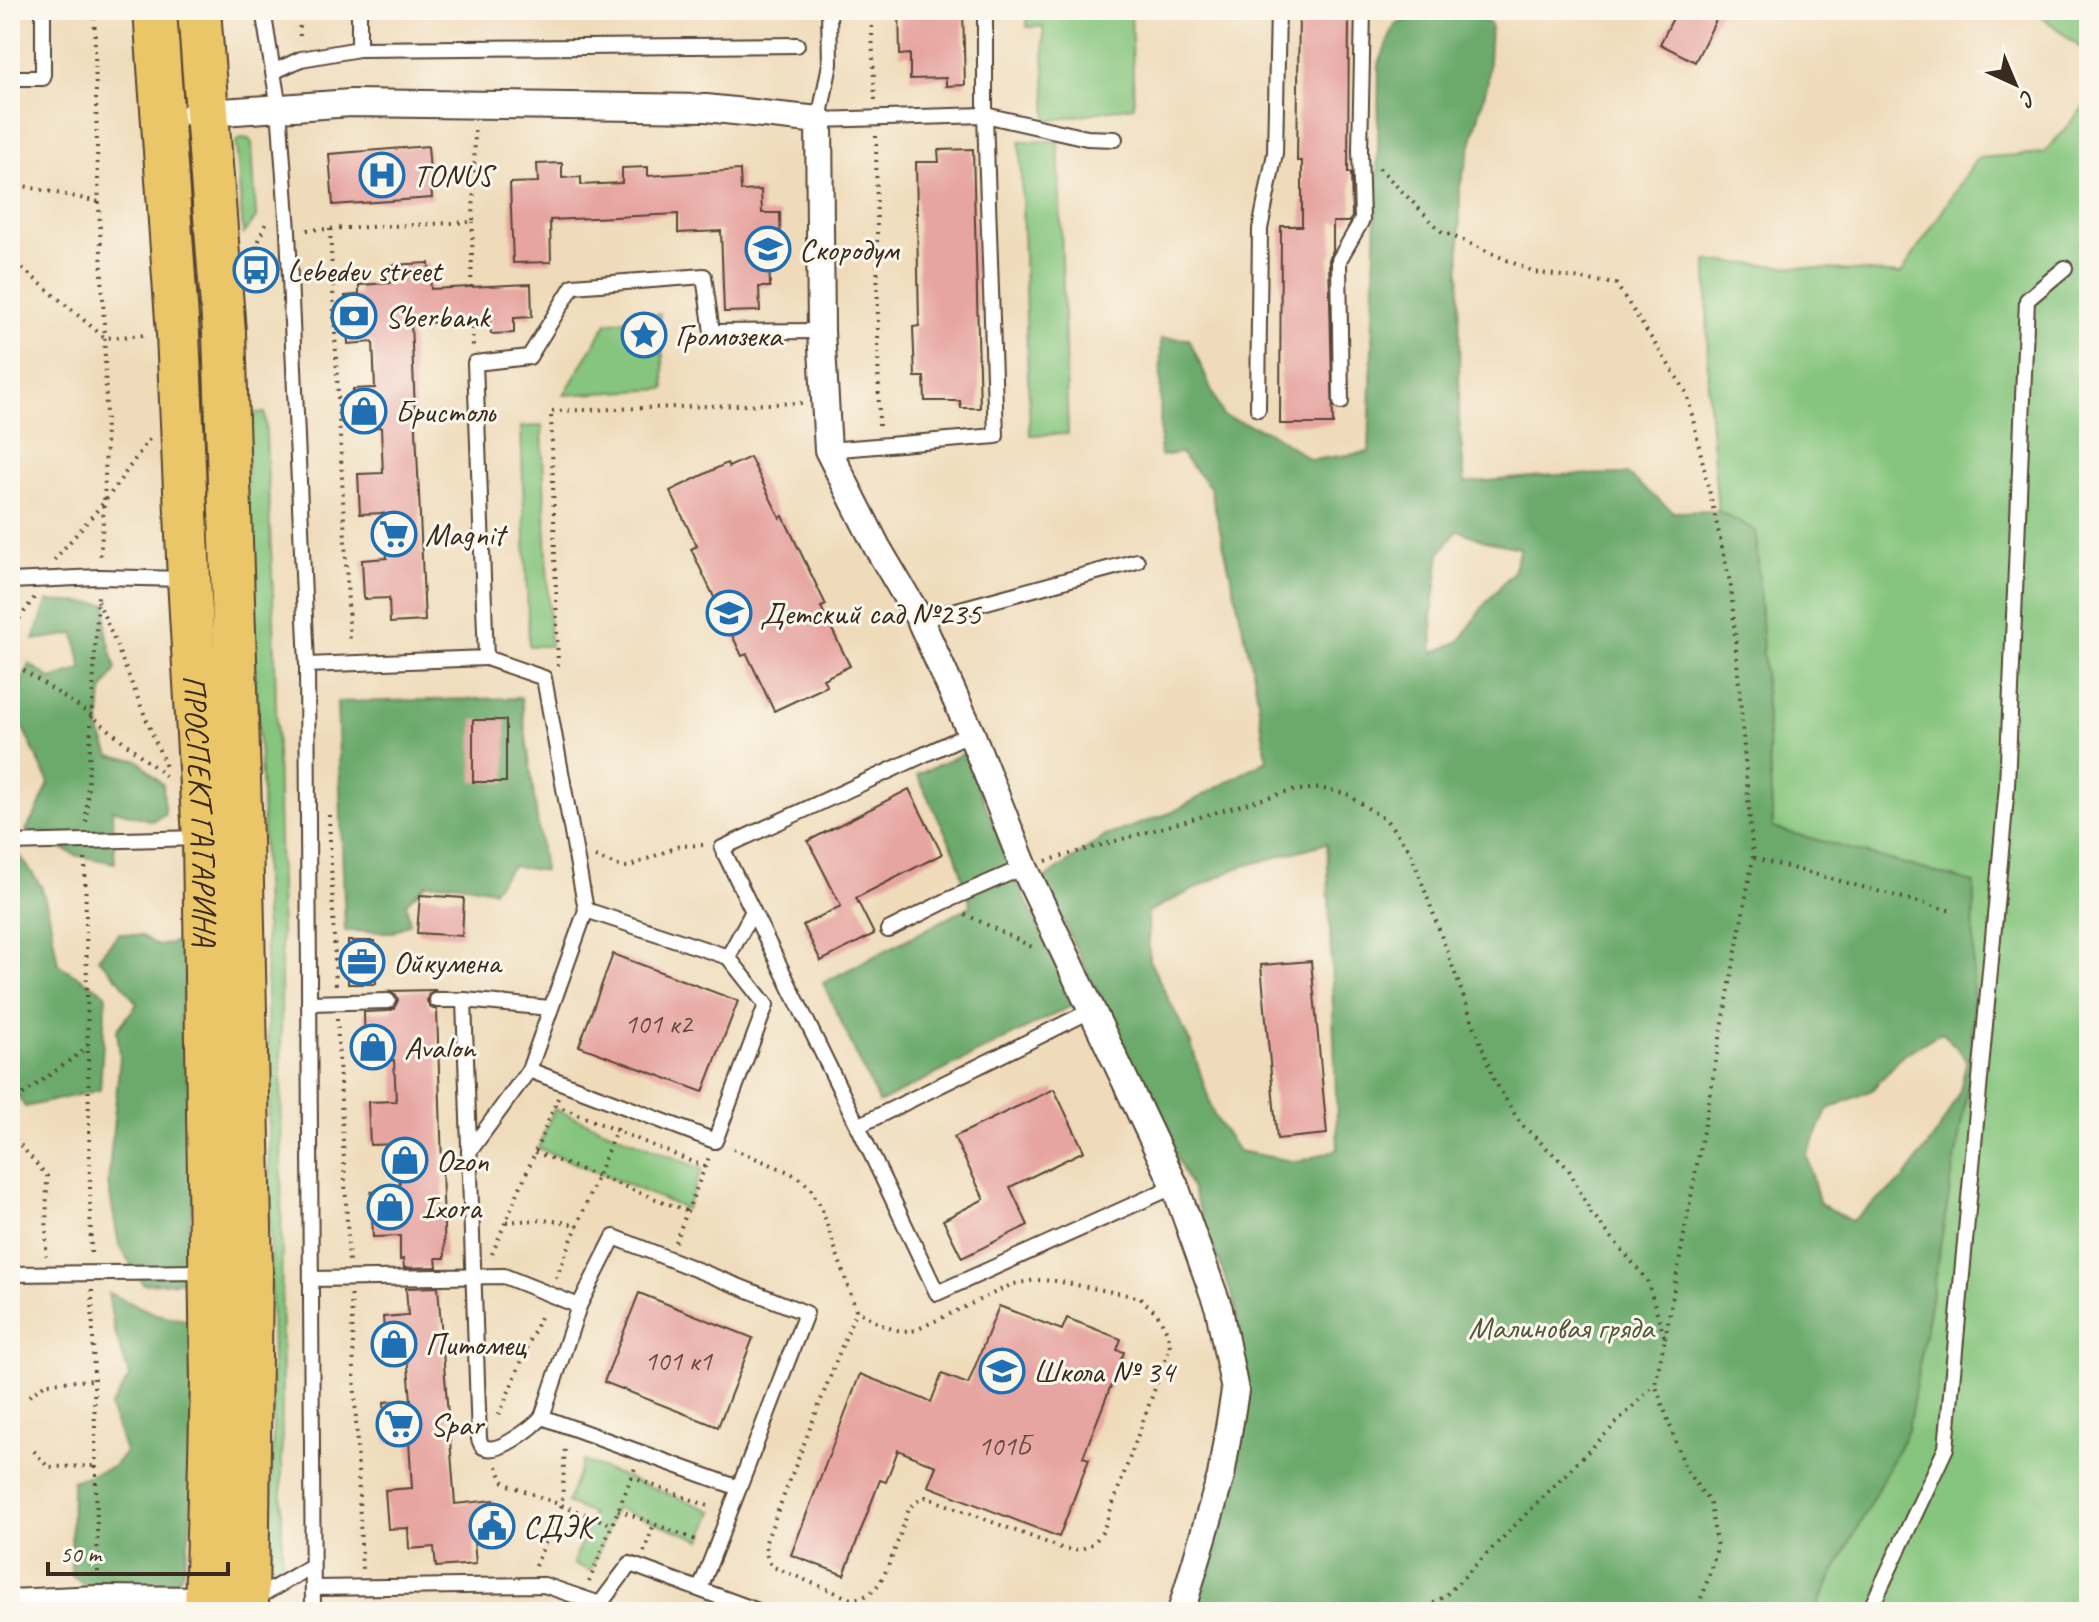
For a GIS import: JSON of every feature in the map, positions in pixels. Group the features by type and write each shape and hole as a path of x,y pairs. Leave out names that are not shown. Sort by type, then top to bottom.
{"main road":[{"name":"ПРОСПЕКТ ГАГАРИНА","path":"155,10 178,334 204,838 212,1381 206,1606"},
{"name":"ПРОСПЕКТ ГАГАРИНА","path":"199,10 224,332 241,839 251,1270 247,1608"}],"street":[{"path":"162,116 351,103 706,108 819,120 821,331 828,450 877,547 920,620 971,733 1024,867 1175,1186 1219,1309 1235,1391 1221,1476 1181,1612"},
{"path":"10,1603 98,1599 206,1606"}],"lane":[{"path":"10,78 43,78 43,10"},
{"path":"263,10 279,108 288,231 307,665 313,1612"},
{"path":"359,10 359,49"},
{"path":"829,10 830,64 819,120 985,115 1087,138 1115,139"},
{"path":"828,450 996,436 985,115 985,10"},
{"path":"1258,409 1260,229 1275,153 1278,10"},
{"path":"1341,402 1339,260 1362,220 1363,10"},
{"path":"273,72 301,59 359,49 797,45"},
{"path":"1869,1612 1946,1448 2007,786 2027,300 2065,268"},
{"path":"486,658 475,363 529,357 573,286 704,276 712,332 821,331"},
{"path":"920,620 1137,561"},
{"path":"10,581 99,577 189,579"},
{"path":"307,665 486,658 544,678 586,910 529,1070 469,1152"},
{"path":"971,733 722,848 937,1293 1175,1186"},
{"path":"10,843 204,838"},
{"path":"888,930 1024,867"},
{"path":"529,1070 715,1141 766,1005 728,957 586,910"},
{"path":"728,957 753,911"},
{"path":"437,1000 550,1008"},
{"path":"464,1000 469,1152 481,1276 481,1445 492,1449 521,1436 542,1417 579,1306 614,1237 806,1313 700,1589"},
{"path":"309,1003 388,1001"},
{"path":"858,1126 1092,1010"},
{"path":"10,1274 211,1272"},
{"path":"311,1279 504,1276 579,1306"},
{"path":"542,1417 739,1488"},
{"path":"313,1588 544,1585 582,1598 598,1608 630,1564 761,1612"},
{"path":"247,1608 312,1566"}],"path":[{"path":"94,10 105,338 106,500 85,841 98,1599"},
{"path":"299,10 301,59"},
{"path":"871,10 880,445"},
{"path":"471,287 475,121"},
{"path":"1360,150 1441,231 1534,272 1616,284 1687,393 1731,587 1753,858 1655,1384 1445,1596 1420,1612"},
{"path":"10,183 99,202"},
{"path":"288,231 473,222"},
{"path":"330,229 351,663"},
{"path":"10,258 105,338 155,335"},
{"path":"559,680 551,411 810,403"},
{"path":"10,632 41,588 42,574 106,500 150,438"},
{"path":"10,661 91,715 171,781 98,599"},
{"path":"1024,867 1290,791 1319,788 1347,794 1387,821 1410,850 1494,1080 1520,1123 1568,1168 1591,1213 1647,1280 1665,1339"},
{"path":"329,802 363,1588"},
{"path":"575,850 628,867 679,846 698,844 722,848"},
{"path":"1753,858 1952,911"},
{"path":"948,900 951,907 1039,950"},
{"path":"10,1104 88,1047"},
{"path":"481,1276 563,1083"},
{"path":"555,1105 705,1167"},
{"path":"10,1133 47,1176 46,1256"},
{"path":"668,1259 715,1141 789,1172 811,1189 821,1207 856,1310 765,1544 771,1566 851,1599 872,1592 882,1581 909,1509 926,1497 1064,1549 1087,1548 1097,1541 1170,1347 1168,1334 1157,1313 1138,1297 1036,1280 1013,1284 916,1330 904,1332 894,1331 856,1310"},
{"path":"535,1152 687,1211"},
{"path":"506,1222 545,1219 578,1226"},
{"path":"29,1396 47,1383 94,1380"},
{"path":"1655,1384 1686,1470 1710,1503 1717,1548 1704,1592 1694,1612"},
{"path":"532,1585 536,1562 562,1505 566,1426"},
{"path":"492,1449 506,1484 611,1524"},
{"path":"34,1451 48,1467 96,1466"},
{"path":"582,1598 641,1453"},
{"path":"631,1477 729,1514"},
{"path":"617,1510 716,1548"},
{"path":"638,1567 654,1524"}],"green space":[{"path":"1027,10 1131,10 1134,106 1047,121 1043,27 1027,27"},
{"name":"Малиновая гряда","path":"1453,10 1491,24 1488,81 1460,186 1459,420 1465,483 1553,475 1627,474 1673,512 1718,511 1756,531 1773,828 1974,883 1972,1062 1908,1430 1814,1612 1193,1612 1246,1401 1235,1304 1193,1192 1043,880 1103,837 1173,812 1267,760 1254,675 1210,487 1180,453 1160,456 1161,338 1189,339 1223,416 1270,432 1311,460 1369,452 1379,64 1395,24","holes":["1458,530 1485,541 1520,548 1513,572 1484,605 1460,641 1433,653 1432,618 1440,553","1327,843 1338,1149 1298,1162 1238,1151 1214,1116 1191,1044 1149,960 1148,912 1237,868","1942,1032 1967,1059 1960,1091 1938,1132 1903,1180 1851,1221 1819,1203 1807,1155 1828,1109 1872,1090 1903,1055"]},
{"path":"1791,10 1920,10 1826,19"},
{"path":"2034,10 2089,10 2089,55"},
{"path":"2089,101 2089,1612 1814,1612 1908,1430 1972,1062 1974,883 1773,828 1756,531 1718,511 1708,392 1707,261 1901,274 1977,158 2044,153"},
{"path":"241,138 249,139 252,143 256,218 243,234 236,142"},
{"path":"1058,141 1068,434 1030,435 1020,142"},
{"path":"660,314 665,389 564,395 607,323"},
{"path":"253,413 265,413 274,618 281,929 282,1564 269,1574 273,1430 267,1000 262,795 246,452"},
{"path":"542,426 550,646 529,646 521,427"},
{"path":"47,601 107,604 106,632 116,669 102,692 99,729 110,756 138,760 163,785 165,814 152,821 112,809 115,863 75,855 26,830 49,783 23,728 10,713 10,685 20,687 29,664 52,679 82,669 75,634 34,640"},
{"path":"521,698 544,871 512,866 493,890 454,883 426,884 406,903 410,923 393,932 345,931 337,702"},
{"path":"964,753 1020,888 1075,1004 879,1103 823,983 971,906 955,852 917,775"},
{"path":"10,841 41,886 58,964 106,994 100,1090 25,1107 16,1093 10,1092"},
{"path":"119,933 142,936 158,946 180,941 189,959 180,1016 190,1077 197,1187 188,1230 197,1281 143,1284 119,1245 108,1183 120,1055 117,1030 137,1004 98,958"},
{"path":"554,1109 702,1169 686,1209 538,1148"},
{"path":"108,1293 156,1314 196,1322 191,1523 184,1569 174,1588 84,1585 71,1575 72,1481 113,1467 125,1452 110,1407 130,1377 114,1330"},
{"path":"583,1461 713,1511 702,1540 616,1508 591,1571 573,1564 592,1514 567,1503"}],"building":[{"path":"899,10 963,10 965,85 946,86 946,78 910,79 910,54 900,55"},
{"path":"1299,10 1349,10 1348,173 1351,173 1352,217 1349,222 1333,222 1333,250 1329,260 1333,424 1280,424 1281,226 1302,226 1302,161 1297,161"},
{"path":"1677,10 1721,10 1695,62 1660,44"},
{"path":"428,146 432,198 333,205 329,154"},
{"path":"973,149 980,408 961,408 960,401 925,401 924,377 915,377 913,327 919,326 916,162 939,162 938,150"},
{"path":"562,163 562,178 581,177 581,185 622,183 622,168 648,167 648,176 740,170 741,191 761,190 762,213 780,213 781,253 769,254 770,287 759,287 760,311 724,312 721,231 678,233 678,214 550,220 551,262 513,263 510,183 538,182 537,164"},
{"path":"429,263 431,289 531,284 532,317 514,318 514,333 491,334 490,319 411,324 425,621 390,623 389,598 364,599 362,560 387,558 384,513 360,514 358,474 383,473 381,427 355,428 353,389 375,388 373,342 348,344 345,296 359,295 359,285 390,283 389,265"},
{"path":"750,457 780,518 783,516 826,605 821,607 850,666 823,679 827,686 774,711 747,654 742,656 691,549 697,546 670,491 727,463 729,467"},
{"path":"473,720 506,720 506,782 473,782"},
{"path":"909,789 942,854 856,898 874,934 821,961 803,925 841,906 808,841"},
{"path":"420,895 464,898 462,936 417,933"},
{"name":"Ойкумена","path":"348,941 375,941 376,984 348,984"},
{"path":"613,954 738,1001 703,1092 579,1046"},
{"path":"1311,961 1327,1134 1277,1139 1261,965"},
{"path":"436,990 429,994 427,1001 431,1008 437,1010 445,1258 436,1258 437,1267 404,1268 403,1259 400,1260 400,1236 373,1237 371,1192 400,1190 398,1144 370,1145 368,1102 396,1101 394,1060 365,1062 364,1012 394,1009 398,1000 389,991"},
{"path":"1054,1089 1084,1151 1010,1187 1028,1225 962,1258 943,1220 984,1199 954,1137"},
{"path":"438,1287 455,1504 494,1500 497,1540 474,1542 476,1564 436,1567 434,1547 409,1549 408,1528 388,1529 385,1490 412,1488 409,1441 387,1443 384,1402 411,1400 407,1356 386,1358 383,1317 408,1315 406,1288"},
{"path":"639,1293 753,1338 718,1427 604,1382"},
{"path":"999,1306 1062,1330 1067,1318 1121,1339 1117,1350 1124,1352 1083,1457 1089,1459 1059,1537 928,1486 936,1466 898,1450 886,1482 880,1480 844,1575 791,1555 860,1374 931,1402 942,1374 968,1384"}],"place":[{"name":"TONUS","path":"382,175"},
{"name":"Скородум","path":"768,249"},
{"name":"Lebedev street","path":"256,270"},
{"name":"Sberbank","path":"354,316"},
{"name":"Громозека","path":"644,335"},
{"name":"Бристоль","path":"364,411"},
{"name":"Magnit","path":"394,534"},
{"name":"Детский сад №235","path":"729,613"},
{"name":"Ойкумена","path":"362,962"},
{"name":"Avalon","path":"373,1047"},
{"name":"Ozon","path":"405,1160"},
{"name":"Ixora","path":"390,1207"},
{"name":"Питомец","path":"394,1344"},
{"name":"Школа № 34","path":"1002,1371"},
{"name":"Spar","path":"399,1424"},
{"name":"СДЭК","path":"492,1526"}]}
